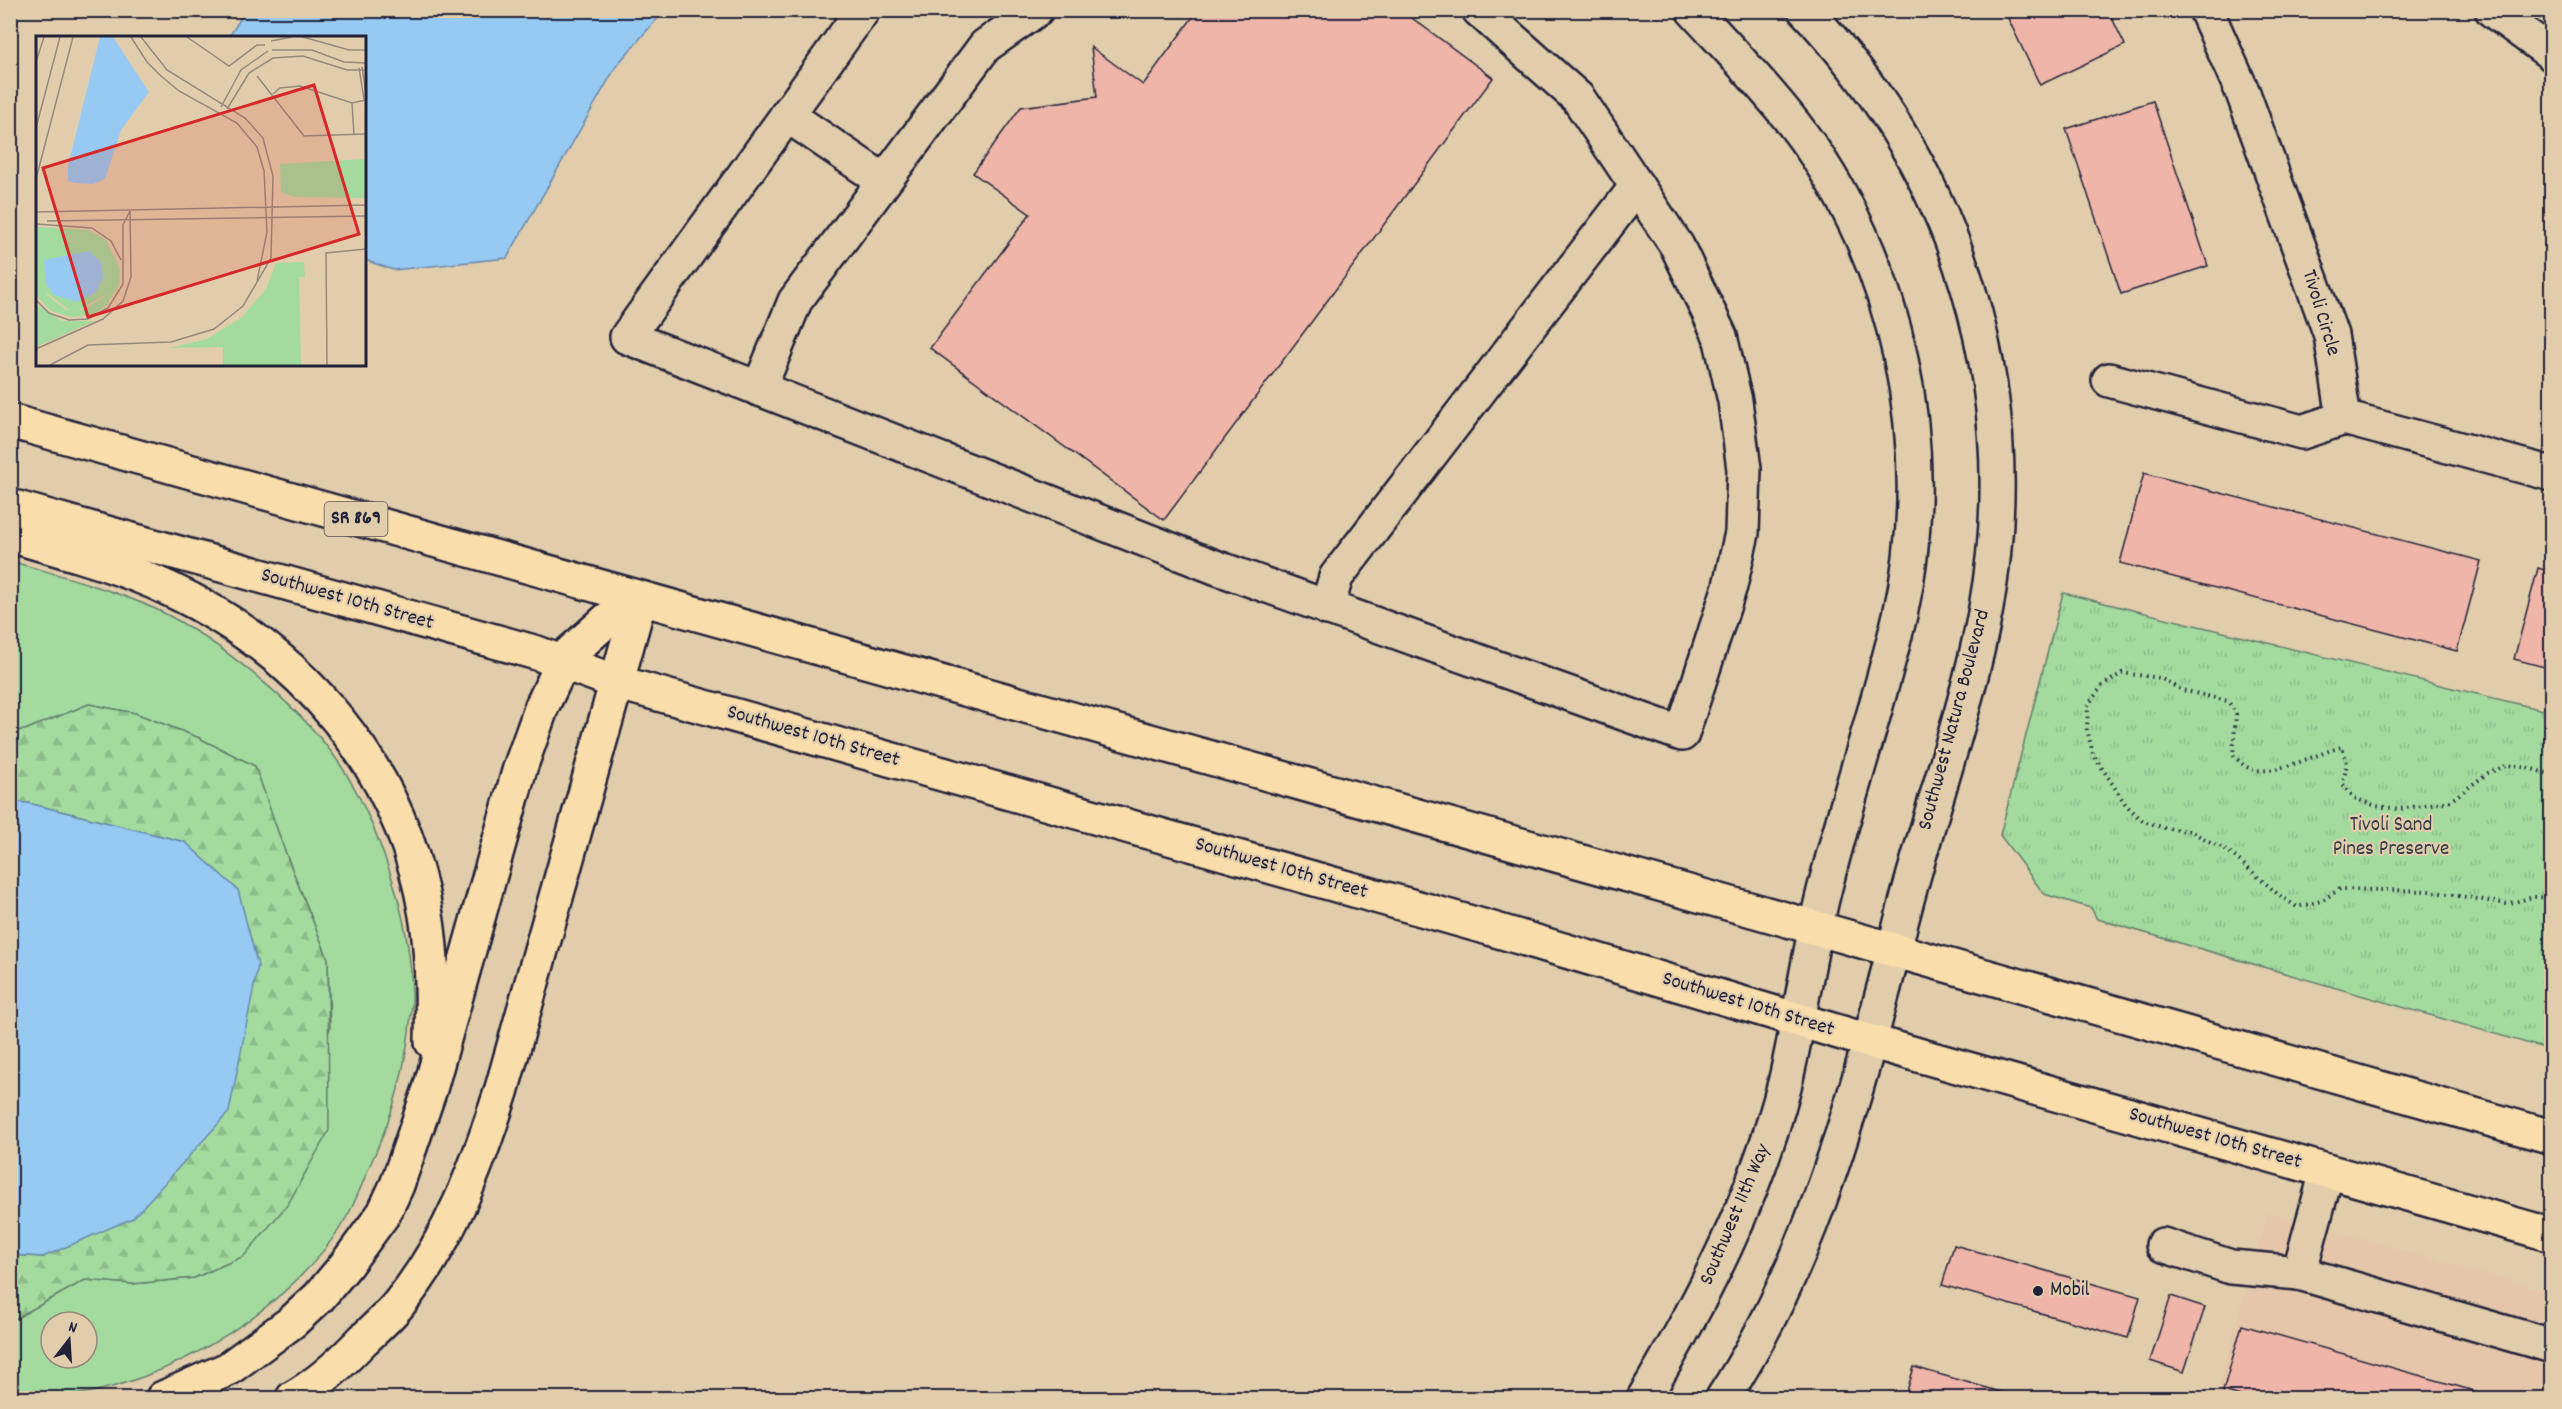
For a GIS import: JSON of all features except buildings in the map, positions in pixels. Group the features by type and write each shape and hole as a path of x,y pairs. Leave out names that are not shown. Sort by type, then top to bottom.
{"main road":[{"name":"SR 869","path":"10,421 640,599"},
{"name":"Southwest 10th Street","path":"10,506 563,662 616,682 1489,928 1869,1041 2552,1235"},
{"path":"10,535 136,574 218,615 266,646 316,692 358,743 394,809 411,855 426,914 432,985 430,1089"},
{"path":"293,1398 339,1365 398,1305 439,1246 458,1207 485,1141 501,1092 640,599"},
{"path":"163,1398 228,1369 260,1347 319,1297 384,1213 430,1089 519,768 542,706 563,662 607,620 640,599 1815,927 2552,1137"}],"street":[{"path":"862,10 627,337 1327,608 1682,734 1730,586 1742,534 1744,469 1735,401 1720,336 1677,246 1578,98 1479,10"},
{"path":"759,389 795,301 985,46 1036,10"},
{"path":"1693,10 1795,125 1833,183 1866,249 1890,316 1907,386 1914,492 1907,574 1900,614 1815,927 1797,1020"},
{"name":"Southwest Natura Boulevard","path":"1804,10 1881,105 1932,189 1959,257 1979,326 1987,367 1998,467 1996,539 1985,610 1970,679 1869,1041"},
{"name":"Tivoli Circle","path":"2206,10 2243,93 2331,335 2344,418"},
{"path":"2492,10 2552,54"},
{"path":"787,115 884,182"},
{"path":"1327,608 1336,577 1637,186"},
{"path":"2109,380 2302,432 2344,418 2552,474"},
{"name":"Southwest 11th Way","path":"1644,1398 1702,1298 1737,1224 1770,1135 1785,1081 1797,1020"},
{"path":"1723,1398 1762,1333 1802,1250 1849,1112 1869,1041"},
{"path":"2298,1274 2327,1172"},
{"path":"2163,1245 2231,1267 2298,1274 2552,1346"}],"path":[{"path":"2552,775 2508,765 2488,773 2450,801 2400,809 2376,806 2354,798 2343,784 2347,763 2342,747 2282,766 2257,770 2244,766 2233,755 2236,714 2228,701 2182,690 2160,678 2122,674 2102,686 2088,705 2087,729 2093,754 2126,804 2143,821 2165,828 2190,831 2229,852 2279,895 2297,907 2321,901 2340,889 2430,891 2507,904 2535,897 2552,898"}],"shaded area":[{"path":"2268,1212 2551,1292 2551,1398 2215,1398"}],"green space":[{"path":"10,561 144,604 168,615 219,647 269,687 312,729 346,773 360,798 372,823 394,885 407,939 412,1003 407,1048 397,1094 387,1124 349,1213 329,1243 305,1271 247,1321 214,1343 146,1376 87,1393 11,1398 11,1321 85,1280 132,1284 194,1278 244,1256 330,1028 328,959 284,849 255,766 197,737 135,713 89,704 25,730 11,731"},
{"name":"Tivoli Sand Pines Preserve","path":"2063,593 2551,712 2551,1050 2097,919 2091,908 2044,894 2000,835"},
{"path":"89,704 135,713 197,737 255,766 284,849 328,959 329,1130 288,1204 244,1256 194,1278 132,1284 85,1280 11,1321 11,1255 44,1257 185,842 28,803 11,802 10,731 25,730"}],"water":[{"path":"245,10 664,11 617,65 507,258 393,270 366,260 366,36 230,36"},
{"path":"11,802 28,803 185,842 238,890 258,966 229,1112 133,1218 43,1257 11,1255"}],"place":[{"name":"Mobil","path":"2038,1291"}]}
